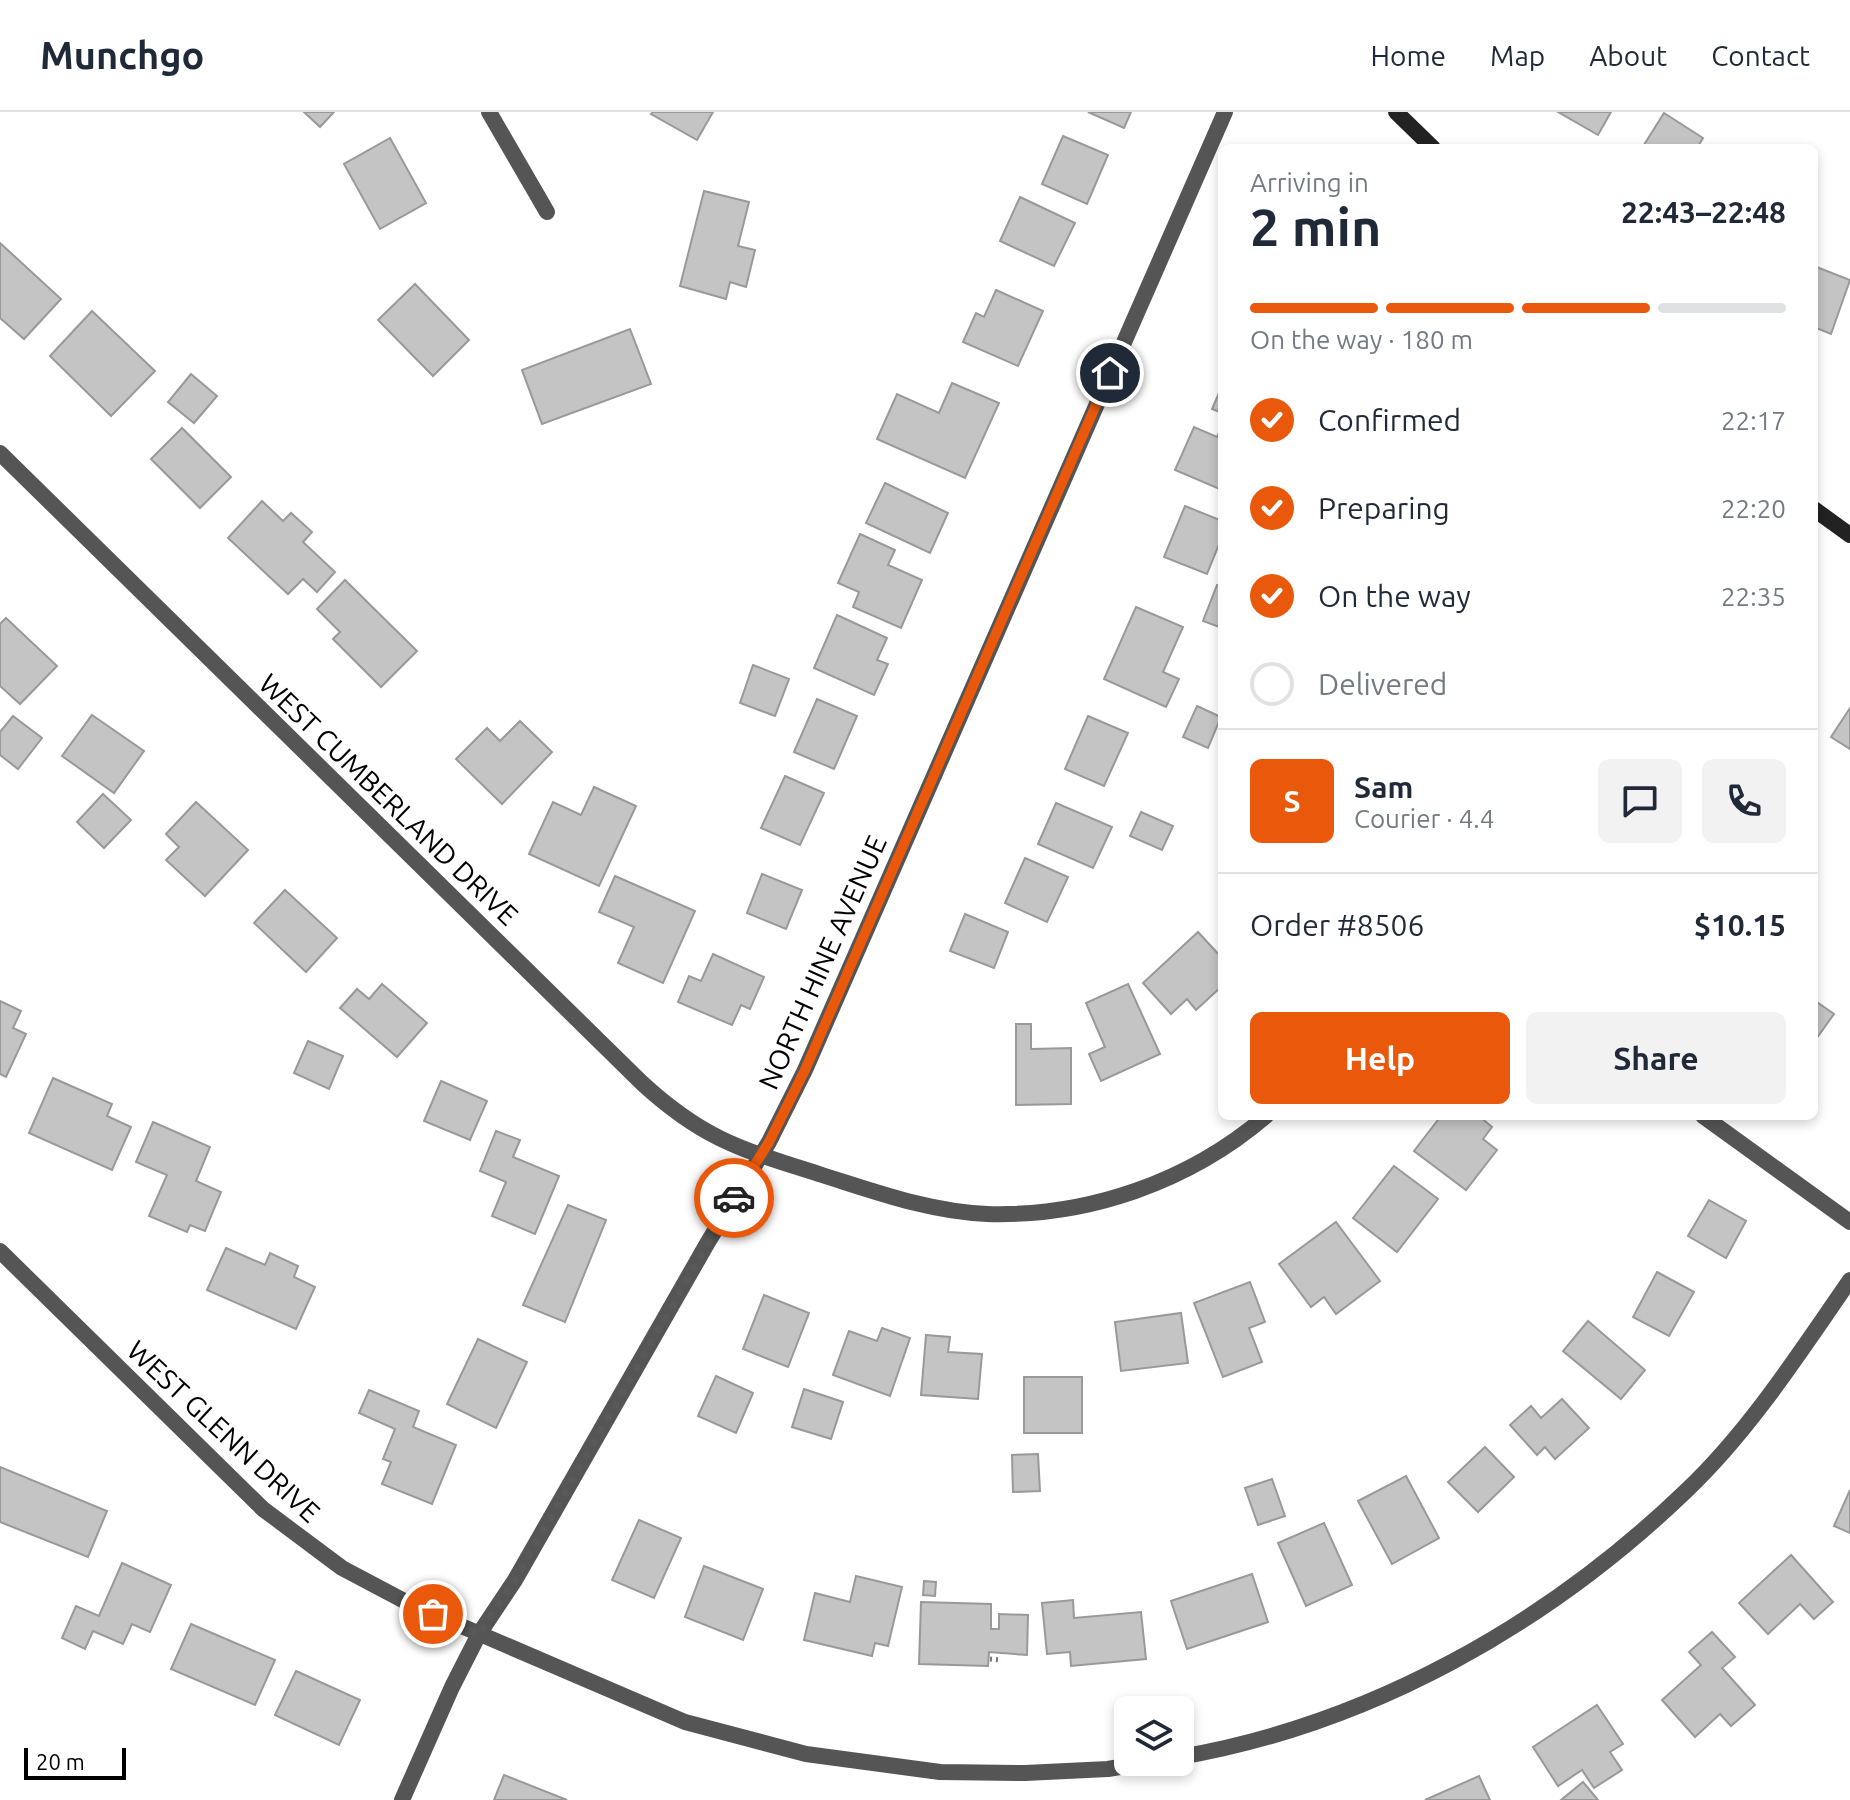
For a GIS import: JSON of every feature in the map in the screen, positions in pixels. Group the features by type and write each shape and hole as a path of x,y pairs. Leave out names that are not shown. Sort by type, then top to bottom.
{"main road":[{"path":"1396,112 1429,144"},
{"path":"1818,512 1850,535"}],"street":[{"path":"489,112 547,212"},
{"name":"NORTH HINE AVENUE","path":"402,1800 479,1634 515,1580 760,1156 805,1070 1225,112"},
{"name":"WEST CUMBERLAND DRIVE","path":"0,453 654,1094 700,1130 760,1156 882,1194 941,1208 986,1214 1039,1213 1133,1193 1201,1162 1236,1142 1261,1120"},
{"path":"1709,1120 1850,1222"},
{"name":"WEST GLENN DRIVE","path":"0,1251 263,1509 301,1541 370,1585 685,1722 806,1754 940,1772 1025,1773 1114,1768"},
{"path":"1194,1754 1263,1738 1385,1695 1471,1653 1560,1598 1603,1565 1688,1490 1730,1443 1850,1280"}],"path":[{"path":"990,1659 1002,1660"}],"building":[{"path":"304,112 334,112 320,127"},
{"path":"713,112 697,140 651,114"},
{"path":"1088,112 1131,112 1124,128"},
{"path":"1558,112 1611,112 1598,135"},
{"path":"1664,113 1703,138 1699,144 1645,144"},
{"path":"1063,136 1108,155 1087,204 1042,184"},
{"path":"390,138 426,203 380,229 344,164"},
{"path":"704,191 749,202 738,246 755,250 746,287 730,282 726,299 680,286"},
{"path":"1020,197 1075,223 1054,266 1000,241"},
{"path":"0,243 61,299 24,339 0,318"},
{"path":"1818,268 1850,280 1831,334 1818,329"},
{"path":"415,284 469,340 433,376 378,320"},
{"path":"996,290 1043,311 1018,366 963,342 976,313 984,317"},
{"path":"92,311 155,371 111,416 50,356"},
{"path":"630,329 651,384 542,424 522,370"},
{"path":"191,374 217,396 194,423 168,402"},
{"path":"952,383 999,403 965,478 877,439 897,394 939,413"},
{"path":"1218,395 1218,411 1212,409"},
{"path":"1194,427 1217,437 1218,435 1218,488 1175,470"},
{"path":"182,428 231,477 200,508 151,459"},
{"path":"885,483 948,513 930,553 866,523"},
{"path":"262,501 283,521 291,513 312,532 303,542 335,572 317,592 303,579 288,594 228,538"},
{"path":"1185,506 1218,519 1218,547 1207,574 1164,557"},
{"path":"860,534 895,550 888,565 922,580 901,628 853,607 859,592 838,583"},
{"path":"345,580 417,651 381,687 333,639 340,632 317,609"},
{"path":"1217,585 1218,585 1218,627 1203,621"},
{"path":"1136,607 1183,627 1163,672 1179,679 1166,707 1104,679"},
{"path":"837,615 887,638 877,660 888,664 874,695 814,668"},
{"path":"6,618 57,666 20,704 0,686 0,624"},
{"path":"753,665 789,679 775,716 740,703"},
{"path":"817,699 857,716 834,769 794,752"},
{"path":"1197,706 1218,716 1218,724 1208,748 1183,737"},
{"path":"1850,708 1850,749 1831,737"},
{"path":"92,715 144,751 114,793 62,756"},
{"path":"13,716 42,738 18,769 0,755 0,732"},
{"path":"1088,716 1128,733 1104,786 1065,769"},
{"path":"520,721 552,752 502,804 456,759 487,728 500,741"},
{"path":"785,776 824,793 800,845 761,828"},
{"path":"594,787 636,806 599,886 529,854 553,802 581,815"},
{"path":"103,794 131,820 104,848 77,822"},
{"path":"196,802 248,850 205,896 166,860 179,847 166,834"},
{"path":"1056,803 1112,827 1093,868 1038,844"},
{"path":"1141,812 1173,826 1162,850 1130,836"},
{"path":"1025,858 1068,877 1047,922 1005,903"},
{"path":"762,874 802,890 786,929 747,913"},
{"path":"615,876 695,911 663,983 618,963 634,927 599,912"},
{"path":"285,890 337,938 306,972 254,923"},
{"path":"965,914 1008,932 994,968 950,951"},
{"path":"1198,932 1218,954 1218,990 1196,1010 1187,999 1171,1014 1143,983"},
{"path":"713,954 764,977 750,1009 741,1005 732,1025 678,1002 689,976 701,981"},
{"path":"382,984 427,1023 397,1057 340,1008 357,989 369,999"},
{"path":"1128,984 1160,1054 1101,1081 1089,1054 1105,1047 1086,1003"},
{"path":"0,1001 21,1011 13,1028 26,1034 6,1077 0,1074"},
{"path":"1818,1003 1834,1014 1818,1036"},
{"path":"1016,1024 1031,1024 1031,1049 1071,1048 1071,1104 1016,1105"},
{"path":"308,1041 343,1056 329,1089 294,1073"},
{"path":"53,1078 112,1104 107,1116 131,1127 112,1170 29,1133"},
{"path":"441,1081 487,1101 470,1140 424,1121"},
{"path":"1438,1120 1484,1120 1492,1127 1483,1139 1497,1150 1466,1190 1414,1151"},
{"path":"153,1122 210,1147 196,1181 221,1192 205,1231 190,1225 187,1232 149,1216 167,1175 136,1162"},
{"path":"496,1131 520,1140 513,1157 559,1176 535,1234 492,1216 506,1182 480,1171"},
{"path":"1394,1166 1438,1199 1397,1252 1353,1218"},
{"path":"1709,1200 1746,1221 1726,1258 1688,1236"},
{"path":"568,1205 606,1220 565,1322 523,1305"},
{"path":"1336,1222 1380,1281 1336,1314 1324,1297 1311,1307 1279,1264"},
{"path":"226,1248 265,1265 270,1253 298,1266 294,1277 315,1287 296,1329 207,1290"},
{"path":"1657,1272 1694,1292 1669,1336 1633,1317"},
{"path":"1250,1282 1265,1322 1249,1328 1262,1362 1223,1377 1194,1303"},
{"path":"764,1295 809,1313 788,1367 743,1349"},
{"path":"1181,1313 1188,1363 1121,1371 1115,1322"},
{"path":"1588,1321 1645,1370 1621,1399 1563,1351"},
{"path":"882,1328 910,1338 890,1396 833,1375 849,1331 877,1341"},
{"path":"926,1335 950,1337 948,1352 982,1354 978,1399 921,1395"},
{"path":"478,1339 527,1362 496,1428 447,1404"},
{"path":"716,1376 753,1393 736,1433 698,1416"},
{"path":"1024,1377 1082,1377 1082,1433 1024,1433"},
{"path":"804,1389 843,1402 831,1439 792,1427"},
{"path":"369,1390 419,1411 413,1427 456,1445 432,1504 382,1484 391,1462 383,1459 395,1429 359,1413"},
{"path":"1562,1399 1589,1428 1555,1459 1545,1447 1537,1455 1510,1425 1531,1406 1541,1418"},
{"path":"1485,1447 1514,1477 1478,1512 1448,1482"},
{"path":"1038,1454 1040,1491 1013,1492 1012,1455"},
{"path":"0,1467 107,1511 88,1557 0,1522"},
{"path":"1406,1476 1439,1538 1392,1564 1358,1501"},
{"path":"1272,1479 1285,1516 1258,1525 1245,1488"},
{"path":"1850,1490 1850,1533 1834,1526"},
{"path":"639,1520 681,1538 654,1598 612,1580"},
{"path":"1324,1523 1352,1585 1306,1606 1278,1543"},
{"path":"1791,1555 1833,1602 1814,1619 1800,1604 1768,1634 1739,1603"},
{"path":"122,1563 171,1585 150,1632 132,1624 123,1644 93,1631 85,1649 62,1638 76,1606 99,1616"},
{"path":"704,1566 763,1589 743,1640 685,1617"},
{"path":"1252,1574 1268,1622 1187,1649 1171,1601"},
{"path":"856,1576 902,1587 888,1646 875,1643 872,1656 804,1640 815,1593 850,1602"},
{"path":"924,1581 936,1582 935,1596 923,1595"},
{"path":"1073,1600 1074,1618 1141,1612 1146,1659 1071,1666 1070,1652 1047,1654 1042,1603"},
{"path":"921,1602 991,1604 991,1629 999,1629 999,1614 1028,1615 1027,1655 989,1652 988,1666 919,1664"},
{"path":"191,1624 275,1660 255,1705 171,1669"},
{"path":"1712,1632 1735,1657 1722,1668 1755,1705 1731,1726 1720,1714 1695,1737 1662,1700 1701,1665 1689,1652"},
{"path":"296,1671 360,1700 339,1745 275,1715"},
{"path":"1597,1705 1623,1744 1610,1752 1622,1770 1594,1788 1582,1770 1558,1786 1533,1747"},
{"path":"504,1775 567,1800 494,1800"},
{"path":"1479,1776 1490,1800 1425,1800"},
{"path":"1583,1782 1598,1800 1561,1800"}],"way so far":[{"path":"433,1614 479,1634 515,1580 734,1198"}],"route":[{"path":"734,1198 769,1142 805,1070 1110,373"}]}
